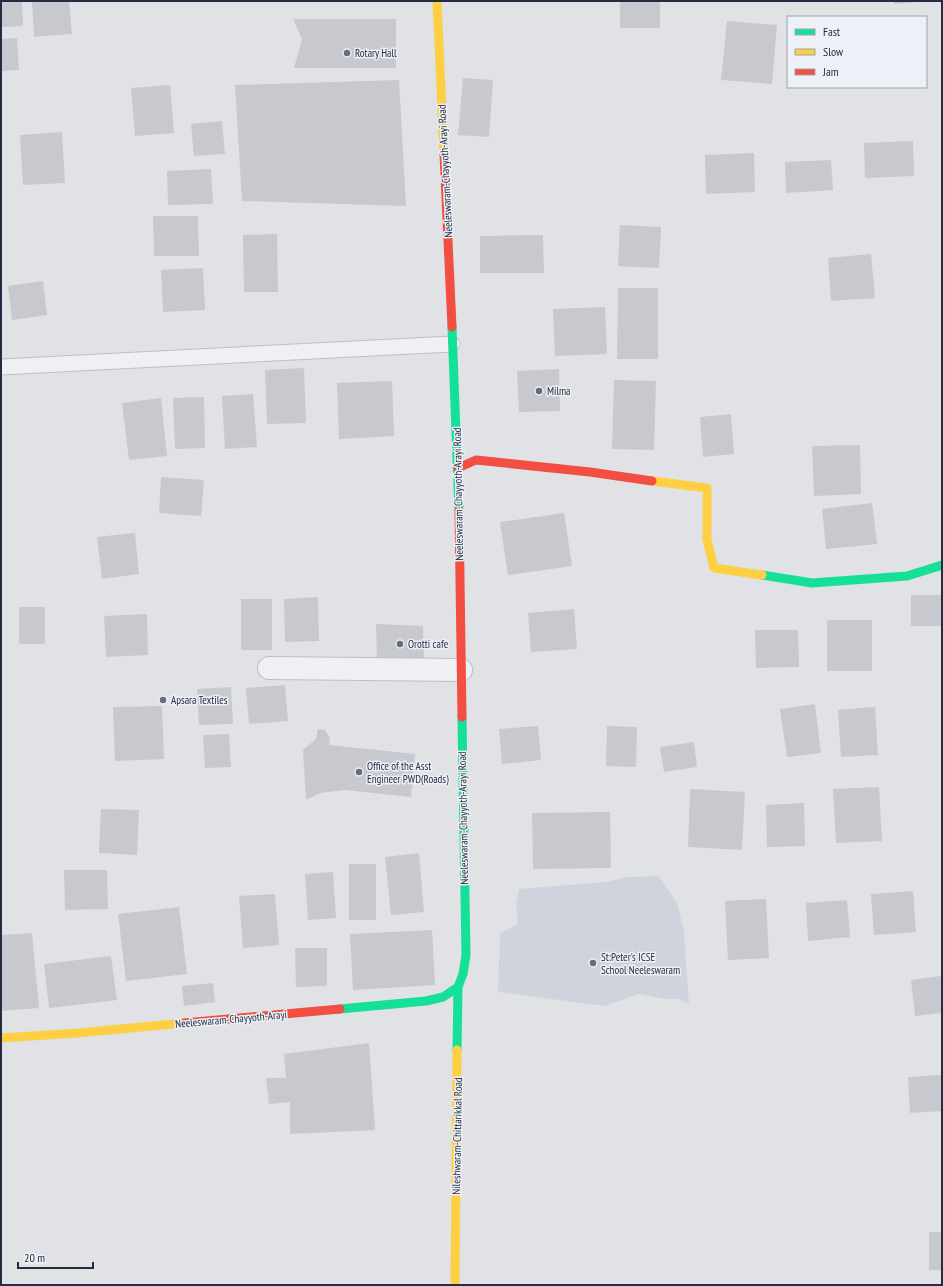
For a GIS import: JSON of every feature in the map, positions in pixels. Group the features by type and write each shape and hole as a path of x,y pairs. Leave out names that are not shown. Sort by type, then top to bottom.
{"main road":[{"name":"Neeleswaram-Chayyoth-Arayi Road","path":"437,1 458,468 466,955 463,974 458,987"},
{"path":"458,468 476,460 590,472 707,488 707,539 714,568 812,583 907,576 942,565"},
{"name":"Neeleswaram-Chayyoth-Arayi","path":"1,1038 78,1033 426,1001 443,997 458,987"},
{"name":"Nileshwaram-Chittarikkal Road","path":"455,1285 458,987"}],"street":[{"path":"269,668 461,670"}],"lane":[{"path":"1,367 452,344"}],"shaded area":[{"name":"St:Peter's ICSE School Neeleswaram","path":"659,876 677,903 684,932 689,1004 679,999 665,999 638,994 605,1006 498,992 500,933 518,924 516,905 519,889 606,882 627,877"}],"building":[{"path":"1,1 22,1 23,26 1,27"},
{"path":"32,1 69,1 72,34 34,37"},
{"path":"620,1 660,1 660,28 620,28"},
{"path":"894,1 919,1 919,2 894,4"},
{"name":"Rotary Hall","path":"293,19 396,19 396,68 294,68 302,39"},
{"path":"727,21 777,25 772,84 721,80"},
{"path":"17,38 19,70 1,71 1,39"},
{"path":"463,78 493,80 489,137 458,135"},
{"path":"399,80 406,206 242,201 235,85"},
{"path":"170,85 174,133 135,136 131,88"},
{"path":"222,121 225,154 194,156 191,124"},
{"path":"62,132 65,183 23,185 20,135"},
{"path":"913,141 914,176 865,178 864,143"},
{"path":"754,153 755,192 706,194 705,155"},
{"path":"831,160 833,190 786,193 785,162"},
{"path":"211,169 213,204 168,205 167,171"},
{"path":"153,216 198,216 199,256 154,256"},
{"path":"620,225 661,227 659,268 618,266"},
{"path":"277,234 278,292 244,292 243,235"},
{"path":"543,235 544,273 480,273 480,236"},
{"path":"871,254 875,298 831,301 828,258"},
{"path":"203,268 205,310 163,312 161,270"},
{"path":"43,281 47,315 12,320 8,286"},
{"path":"618,288 658,288 658,359 617,359"},
{"path":"605,307 607,354 555,356 553,309"},
{"path":"304,368 306,423 267,424 265,370"},
{"name":"Milma","path":"559,369 560,411 519,412 517,371"},
{"path":"614,380 656,381 654,450 612,449"},
{"path":"392,381 394,436 339,439 337,383"},
{"path":"253,394 257,447 225,449 222,396"},
{"path":"204,397 205,448 175,449 173,398"},
{"path":"161,398 167,456 129,460 122,403"},
{"path":"731,414 734,454 703,457 700,417"},
{"path":"860,445 861,494 814,496 812,446"},
{"path":"161,477 204,480 201,516 159,513"},
{"path":"872,503 877,544 826,549 822,509"},
{"path":"564,513 572,566 508,575 500,522"},
{"path":"135,533 139,574 102,579 97,537"},
{"path":"911,595 942,595 942,626 911,626"},
{"path":"318,597 319,641 285,642 284,599"},
{"path":"241,599 272,599 272,650 241,650"},
{"path":"19,607 45,607 45,644 19,644"},
{"path":"574,609 577,649 531,652 528,613"},
{"path":"147,614 148,655 106,657 104,616"},
{"path":"827,620 872,620 872,671 827,671"},
{"name":"Orotti cafe","path":"376,624 423,626 424,664 377,662"},
{"path":"755,630 798,630 799,667 756,668"},
{"path":"285,685 288,721 249,724 246,688"},
{"path":"231,687 233,724 199,725 197,689"},
{"path":"815,704 821,753 787,757 780,709"},
{"path":"162,706 164,759 115,761 113,707"},
{"path":"875,707 878,755 841,757 838,710"},
{"path":"538,726 541,760 502,764 499,729"},
{"path":"607,726 637,727 636,767 606,766"},
{"name":"Office of the Asst Engineer PWD(Roads)","path":"318,729 325,730 330,738 329,745 415,754 411,797 345,790 320,793 306,800 303,750 316,739"},
{"path":"229,734 231,767 205,768 203,735"},
{"path":"694,742 697,767 664,772 660,747"},
{"path":"879,787 882,841 836,843 833,789"},
{"path":"690,789 745,792 742,850 688,847"},
{"path":"804,803 805,846 767,847 766,805"},
{"path":"101,809 139,810 137,855 99,853"},
{"path":"610,812 611,868 533,869 532,813"},
{"path":"419,853 424,912 391,915 385,857"},
{"path":"349,864 376,864 376,920 349,920"},
{"path":"64,870 107,870 108,909 65,910"},
{"path":"333,872 336,918 308,920 305,874"},
{"path":"913,891 916,932 874,935 871,894"},
{"path":"275,894 279,945 243,948 239,896"},
{"path":"766,899 769,958 728,960 725,901"},
{"path":"847,900 850,937 808,941 806,903"},
{"path":"179,907 187,974 126,981 118,914"},
{"path":"432,930 435,985 353,990 350,934"},
{"path":"32,933 39,1008 1,1011 1,935"},
{"path":"295,948 327,948 327,986 296,987"},
{"path":"111,956 117,1000 49,1008 44,964"},
{"path":"941,976 942,1013 915,1016 911,980"},
{"path":"213,983 215,1002 184,1006 182,986"},
{"path":"369,1043 375,1130 290,1134 290,1102 269,1104 266,1078 286,1078 284,1054"},
{"path":"942,1075 942,1111 910,1113 908,1077"},
{"path":"929,1232 942,1232 942,1270 929,1270"}],"traffic: fast":[{"path":"452,327 459,511"},
{"path":"762,575 812,583 907,576 942,565"},
{"path":"457,1050 458,987 463,974 466,955 462,717"},
{"path":"340,1009 426,1001 443,997 458,987"}],"traffic: slow":[{"path":"437,1 444,154"},
{"path":"652,481 707,488 707,539 714,568 762,575"},
{"path":"1,1038 78,1033 184,1023"},
{"path":"455,1285 457,1050"}],"traffic: jam":[{"path":"444,154 452,327"},
{"path":"458,468 476,460 590,472 652,481"},
{"path":"459,511 462,717"},
{"path":"184,1023 340,1009"}],"place":[{"name":"Rotary Hall","path":"347,53"},
{"name":"Milma","path":"539,391"},
{"name":"Orotti cafe","path":"400,644"},
{"name":"Apsara Textiles","path":"163,700"},
{"name":"Office of the Asst Engineer PWD(Roads)","path":"359,772"},
{"name":"St:Peter's ICSE School Neeleswaram","path":"593,963"}]}
